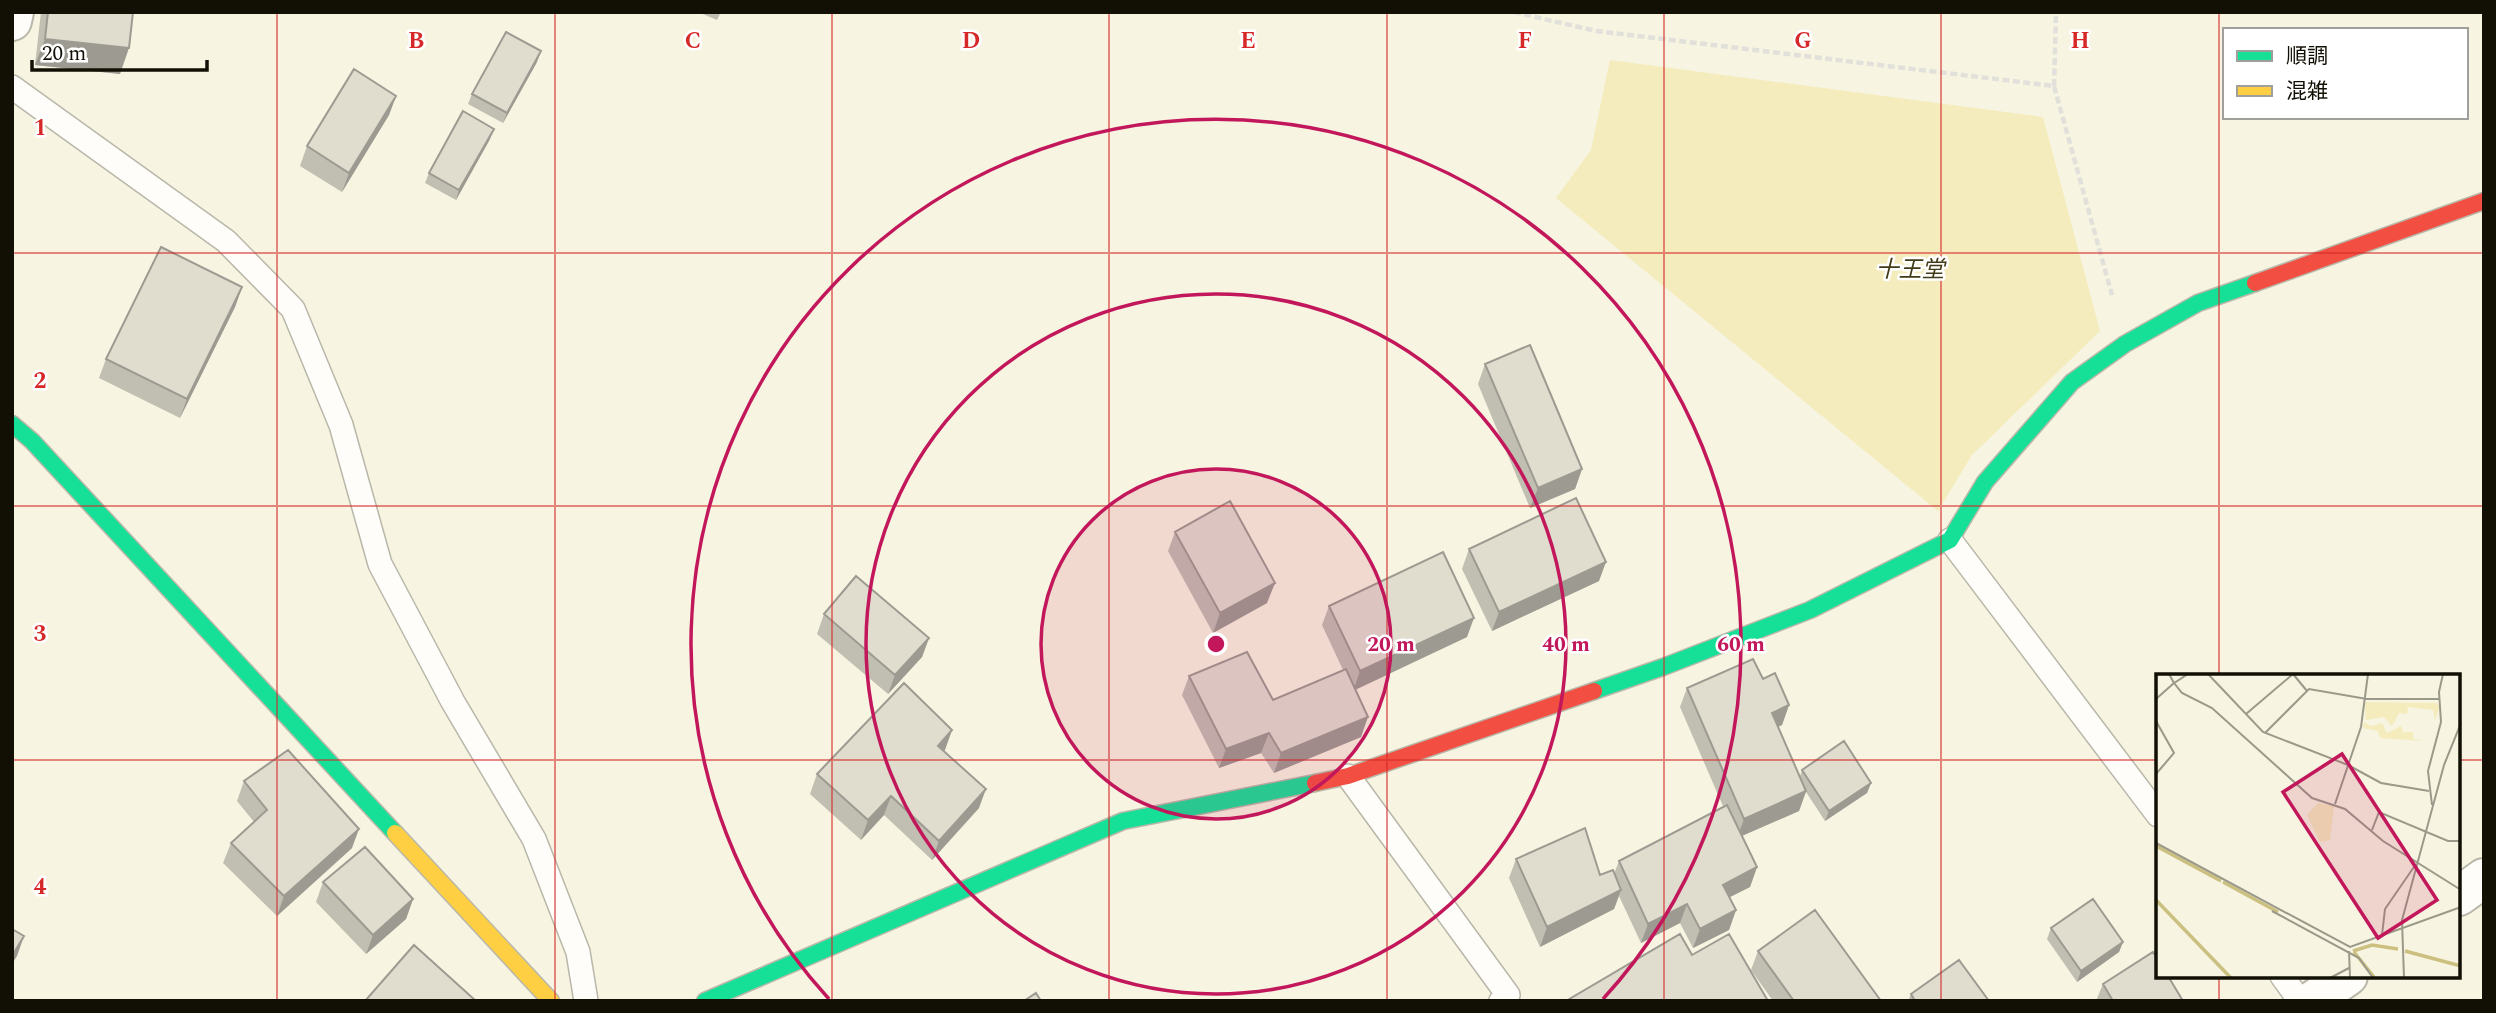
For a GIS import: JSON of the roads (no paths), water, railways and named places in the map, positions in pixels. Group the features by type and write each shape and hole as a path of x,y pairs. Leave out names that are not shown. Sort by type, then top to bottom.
{"street":[{"path":"12,21 14,12"},
{"path":"705,1001 1124,821 1348,776 1663,667 1810,610 1951,540 1984,482 2072,382 2125,344 2198,303 2484,201"},
{"path":"12,424 32,441 551,1001"},
{"path":"2461,895 2484,878"},
{"path":"2312,1001 2345,978"}],"lane":[{"path":"12,87 226,241 293,309 341,425 380,564 453,702 534,839 578,952 586,1001"},
{"path":"1951,540 2156,812"},
{"path":"1348,776 1508,995 1501,1001"},
{"path":"2283,978 2300,1001"}],"park label":[{"name":"十王堂","path":"1910,270"}]}
